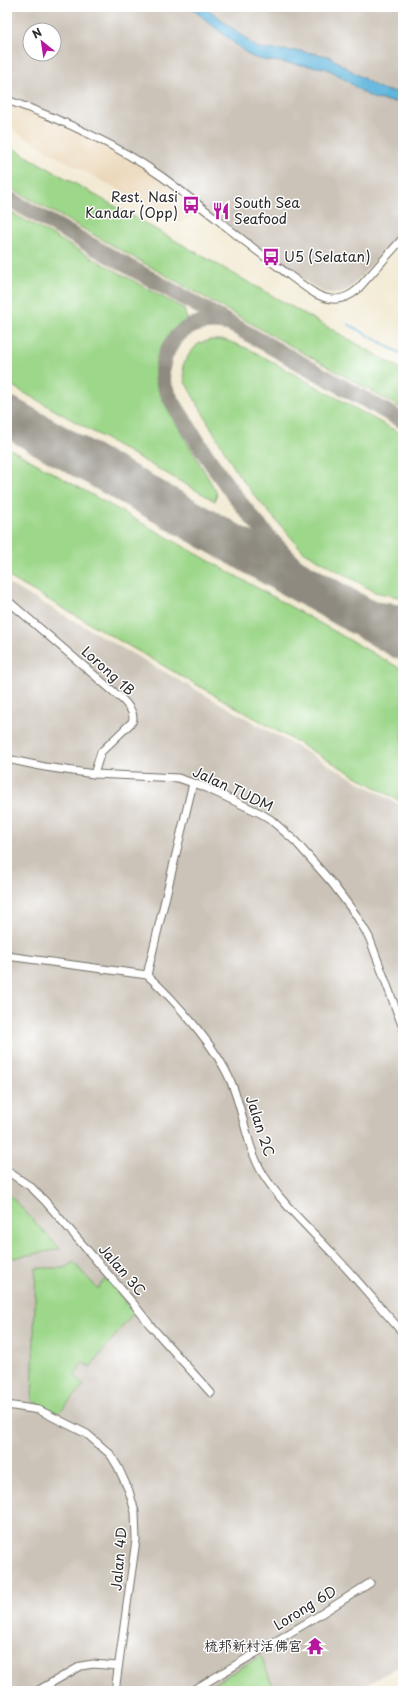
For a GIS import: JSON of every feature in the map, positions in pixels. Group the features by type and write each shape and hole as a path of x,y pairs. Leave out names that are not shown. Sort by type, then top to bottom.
{"street":[{"path":"7,100 93,135 161,176 267,259 316,294 335,300 349,296 357,290 403,238"},
{"name":"Lorong 1B","path":"7,600 122,699 131,711 134,719 101,752 94,774"},
{"name":"Jalan TUDM","path":"7,759 46,768 94,774 178,778 208,789 270,819 296,842 332,883 356,915 369,937 403,1028"},
{"path":"7,956 147,976 192,783"},
{"name":"Jalan 2C","path":"147,976 160,987 215,1053 231,1082 254,1155 262,1172 274,1190 403,1333"},
{"name":"Jalan 3C","path":"7,1171 30,1187 45,1201 134,1303 150,1325 212,1393"},
{"name":"Jalan 4D","path":"7,1405 40,1410 87,1434 110,1454 129,1491 135,1512 136,1540 115,1691"},
{"name":"Lorong 6D","path":"192,1691 314,1619 370,1582"},
{"path":"37,1691 81,1666 93,1664 118,1666"}],"shaded area":[{"path":"7,7 403,7 403,231 350,288 339,294 323,292 256,251 161,176 125,154 7,98"},
{"path":"7,101 114,148 203,209 181,223 52,154 7,126"},
{"path":"7,583 403,807 403,1664 355,1691 7,1691"}],"green space":[{"path":"7,145 403,370 403,409 7,186"},
{"path":"7,210 184,309 187,320 177,328 163,346 158,356 156,377 163,401 217,493 215,501 7,383"},
{"path":"210,340 225,340 251,350 403,435 403,598 375,592 303,551 253,494 236,471 185,382 183,365 190,353 198,344"},
{"path":"7,447 403,670 403,803 7,576"},
{"path":"7,1192 60,1249 7,1259"},
{"path":"73,1262 98,1289 106,1278 134,1312 90,1367 82,1362 75,1376 84,1386 58,1413 32,1401 36,1268 65,1268"},
{"path":"261,1656 274,1689 271,1691 201,1691"}],"water":[{"path":"190,7 206,7 260,49 300,51 328,56 377,87 388,91 403,92 403,103 375,99 337,74 325,68 263,60 250,56"}],"waterway":[{"path":"348,324 403,355"}],"taxiway":[{"path":"7,198 403,421"},
{"path":"225,323 204,322 197,324 184,330 174,340 165,356 162,368 166,390 199,445 225,483 268,537 308,577 363,618"},
{"path":"349,603 372,609 403,613"}],"runway":[{"path":"7,416 403,640"}],"place":[{"name":"Rest. Nasi Kandar (Opp)","path":"191,205"},
{"name":"South Sea Seafood","path":"221,211"},
{"name":"U5 (Selatan)","path":"271,257"},
{"name":"梳邦新村活佛宫","path":"315,1646"}]}
